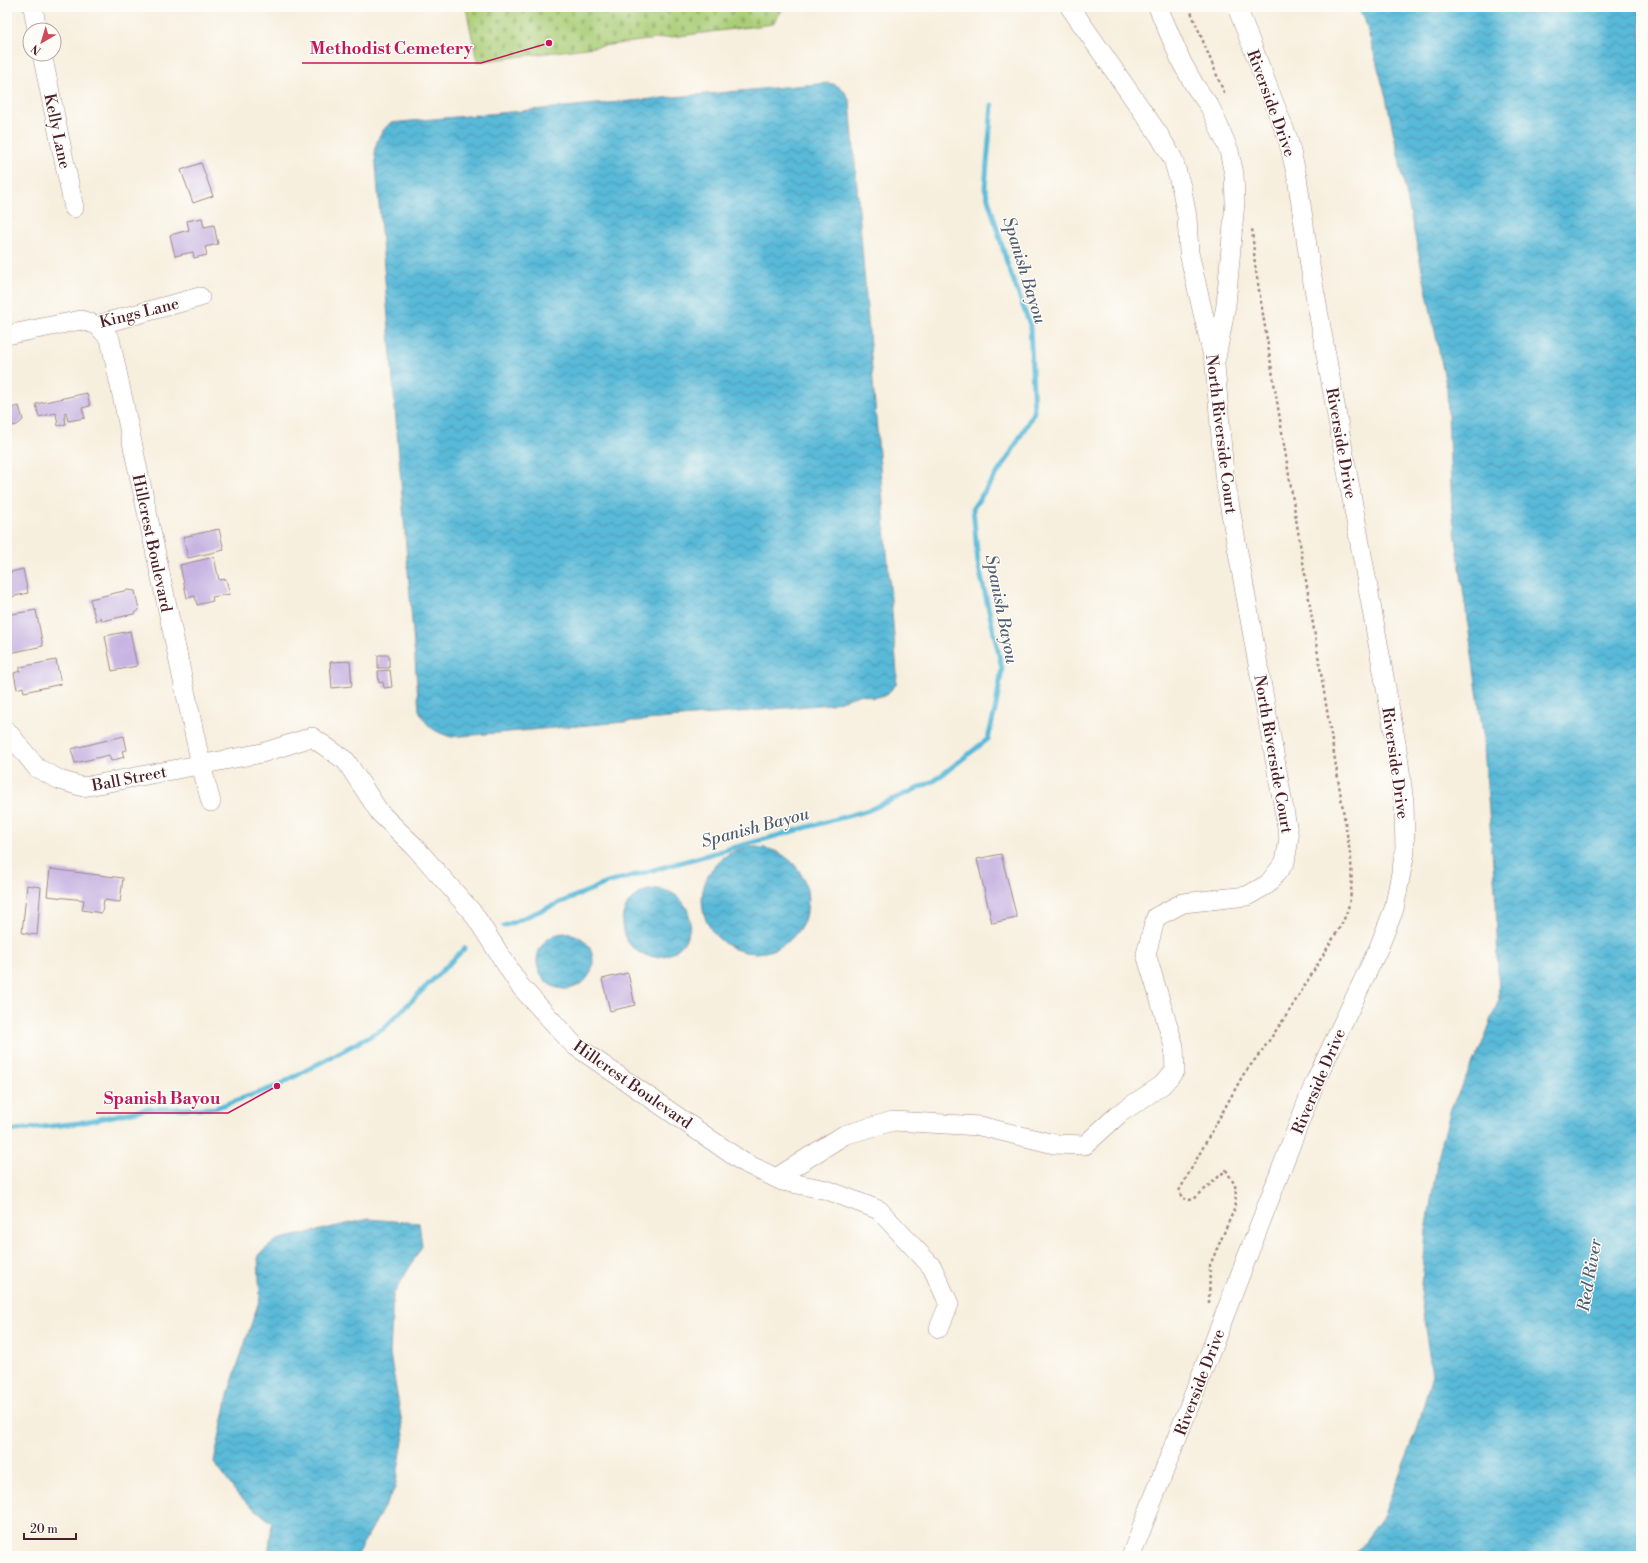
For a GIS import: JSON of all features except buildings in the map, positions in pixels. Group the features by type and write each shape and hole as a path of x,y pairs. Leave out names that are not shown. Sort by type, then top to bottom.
{"street":[{"path":"33,7 36,22"},
{"name":"North Riverside Court","path":"776,1178 844,1135 893,1121 980,1126 1054,1144 1085,1146 1120,1112 1160,1086 1175,1071 1174,1046 1146,954 1156,917 1183,903 1247,896 1268,884 1285,862 1289,838 1224,474 1215,365 1189,253 1187,216 1182,190 1173,160 1160,135 1070,7"},
{"path":"1158,7 1182,63 1194,86 1210,107 1229,151 1234,174 1235,202 1226,305 1215,365"},
{"name":"Riverside Drive","path":"1131,1556 1315,1082 1379,947 1392,915 1405,852 1404,802 1397,748 1310,266 1297,176 1288,139 1237,7"},
{"name":"Kelly Lane","path":"44,62 74,208"},
{"name":"Kings Lane","path":"7,336 81,320 97,325 200,297"},
{"name":"Hillcrest Boulevard","path":"97,325 110,339 201,765 211,802"},
{"name":"Ball Street","path":"7,731 37,768 60,780 83,787 201,765"},
{"name":"Hillcrest Boulevard","path":"201,765 262,753 312,737 346,762 380,813 414,846 474,913 520,986 574,1045 743,1162 782,1181 827,1190 879,1210 932,1267 949,1304 939,1328"}],"path":[{"path":"1188,7 1228,101"},
{"path":"1208,1305 1210,1265 1234,1210 1236,1196 1235,1185 1226,1170 1194,1199 1189,1200 1182,1198 1179,1191 1243,1075 1290,1010 1340,926 1346,915 1352,891 1351,859 1255,264 1252,226"}],"green space":[{"path":"466,7 784,7 773,24 477,62"}],"water":[{"name":"Red River","path":"1356,7 1641,7 1641,1556 1354,1556 1382,1518 1416,1433 1432,1375 1421,1299 1426,1231 1438,1158 1451,1108 1483,1042 1499,1000 1496,902 1483,734 1452,509 1447,389 1386,97 1364,17"},
{"path":"828,83 836,85 842,89 850,102 897,673 896,685 886,695 873,698 862,694 831,704 451,737 431,728 419,710 375,153 376,144 381,133 390,123"},
{"path":"755,847 775,851 792,863 804,880 808,900 804,920 792,937 775,949 755,953 735,949 718,937 706,920 702,900 706,880 718,863 735,851"},
{"path":"649,889 663,889 675,895 684,904 690,916 688,936 680,947 669,955 663,957 649,957 643,955 632,947 624,936 622,930 622,916 624,910 632,899 643,891"},
{"path":"565,933 576,935 585,941 591,950 593,961 591,972 585,981 576,987 565,989 554,987 545,981 539,972 537,961 539,950 545,941 554,935"},
{"path":"368,1219 419,1223 422,1246 393,1295 390,1354 404,1435 395,1488 356,1556 268,1556 272,1523 238,1495 214,1462 229,1391 260,1298 258,1255 277,1240"}],"waterway":[{"name":"Spanish Bayou","path":"504,926 607,883 869,810 934,781 988,739 996,706 1002,668 978,563 973,508 1008,458 1034,412 1030,325 1008,266 985,188 992,105"},
{"name":"Spanish Bayou","path":"7,1131 79,1123 148,1109 215,1108 277,1086 383,1029 465,948"}],"place":[{"name":"Methodist Cemetery","path":"549,43"},
{"name":"Spanish Bayou","path":"277,1086"}]}
